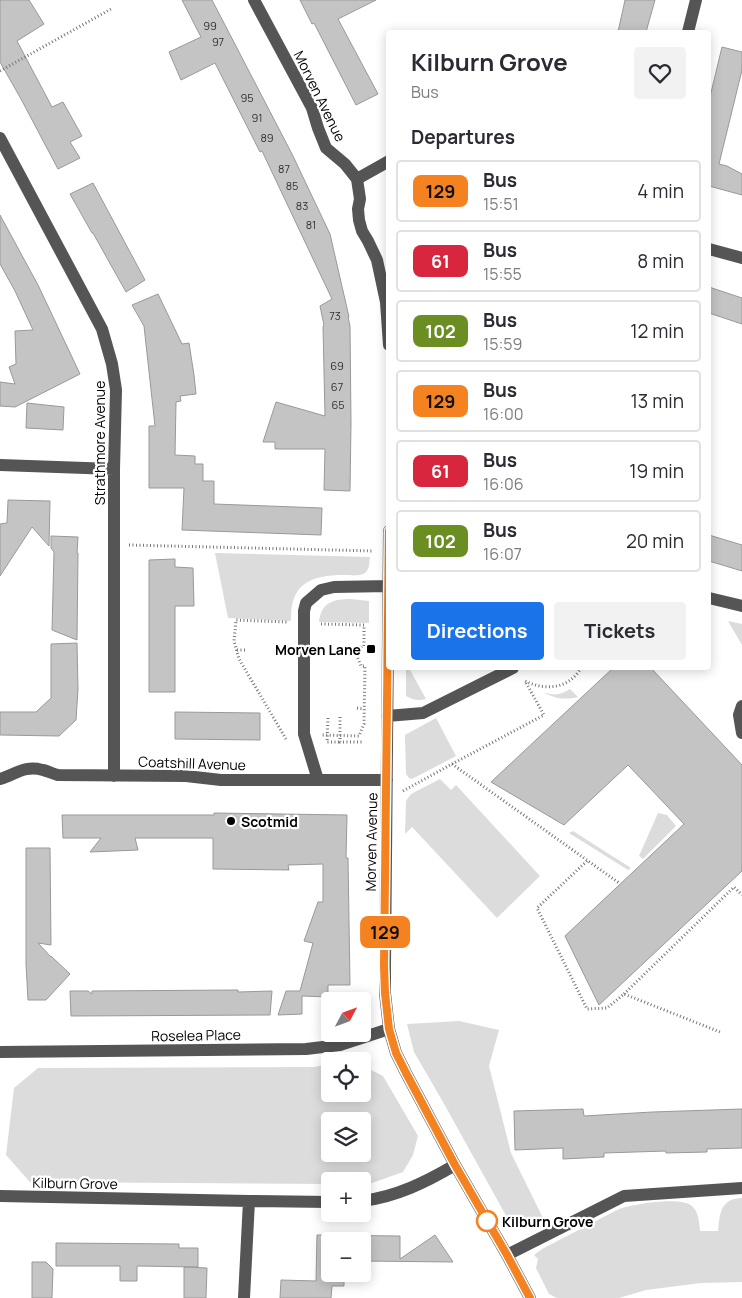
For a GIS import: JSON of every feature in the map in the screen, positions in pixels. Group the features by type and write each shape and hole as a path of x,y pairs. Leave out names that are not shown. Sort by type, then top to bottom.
{"street":[{"name":"Morven Avenue","path":"254,0 312,108 326,148 345,164 357,179"},
{"path":"688,30 696,0"},
{"name":"Strathmore Avenue","path":"0,138 102,329 112,364 116,390 114,469 114,776"},
{"path":"386,163 357,179 360,190 359,220 362,231 377,260 386,302"},
{"path":"711,250 742,258"},
{"path":"0,465 114,469"},
{"path":"318,780 304,734 304,611 306,603 321,590 334,586 386,586"},
{"path":"711,598 742,606"},
{"name":"Morven Avenue","path":"388,670 385,993 389,1029 396,1053 406,1073 530,1298"},
{"path":"387,716 423,713 509,670"},
{"path":"742,706 739,715 742,733"},
{"name":"Coatshill Avenue","path":"0,779 26,769 45,770 55,775 186,776 221,780 387,780"},
{"name":"Roselea Place","path":"0,1052 306,1049 340,1045 389,1029"},
{"path":"371,1200 401,1192 455,1165"},
{"path":"507,1255 624,1196 742,1188"},
{"name":"Kilburn Grove","path":"0,1196 321,1202"},
{"path":"244,1298 248,1201"}],"path":[{"path":"0,71 111,9"},
{"path":"114,545 386,552"},
{"path":"286,740 239,659 234,642 236,620 364,625 364,646 356,653 361,666 365,666 364,724 359,736 315,735"},
{"path":"237,650 245,650"},
{"path":"403,792 544,715 525,681 534,685 553,687 571,679 579,670"},
{"path":"357,708 364,709"},
{"path":"328,718 327,742 364,742"},
{"path":"340,718 340,742"},
{"path":"452,764 619,883"},
{"path":"587,861 537,908 587,1009 607,1008 624,994 734,887 742,895"},
{"path":"624,994 720,1032"}],"shaded area":[{"path":"215,553 370,557 368,569 364,574 332,575 304,584 294,598 291,621 228,618"},
{"path":"351,599 369,601 369,623 319,622 322,610 329,603"},
{"path":"728,621 742,624 742,645"},
{"path":"406,670 410,670 426,699 416,700 406,696"},
{"path":"570,689 578,697 560,698 543,692 557,694 564,693"},
{"path":"436,718 456,756 412,779 409,778 406,774 405,735"},
{"path":"440,779 451,790 456,785 540,876 497,918 412,827 405,834 406,801 411,794"},
{"path":"658,813 667,815 676,826 643,859 639,856"},
{"path":"573,831 631,868 628,870 569,833"},
{"path":"459,1021 499,1030 489,1066 511,1153 543,1218 525,1227 514,1226 509,1221 414,1052 407,1024"},
{"path":"321,1066 321,1102 371,1102 371,1070 383,1076 418,1136 413,1155 403,1172 372,1183 371,1172 321,1172 321,1184 30,1182 6,1155 14,1088 38,1068"},
{"path":"742,1198 742,1282 701,1283 646,1290 619,1298 557,1298 549,1294 536,1268 538,1259 534,1255 542,1249 619,1209 668,1201 686,1203 692,1206 696,1212 700,1231 718,1231 722,1208 729,1201"}],"building":[{"path":"0,0 29,0 44,24 17,41 52,107 63,102 82,136 70,142 80,158 58,169 0,62"},
{"path":"182,0 212,0 292,154 330,234 350,326 350,491 324,490 325,449 275,449 275,442 263,442 276,402 325,416 324,325 320,306 332,299 262,151 260,152 215,63 181,80 169,52 201,37"},
{"path":"300,0 376,0 338,19 378,94 356,105 314,23 312,24"},
{"path":"625,0 655,0 647,30 618,30"},
{"path":"722,47 742,52 742,70 719,164 742,174 742,195 711,187 711,93"},
{"path":"93,183 145,280 126,292 70,194"},
{"path":"0,215 38,285 80,374 15,407 0,406 0,382 15,384 9,367 16,364 15,331 33,330 0,264"},
{"path":"711,288 742,298 742,324 711,314"},
{"path":"158,294 182,344 189,343 194,375 196,394 180,396 181,401 176,402 175,455 195,456 195,464 203,464 203,481 214,481 214,504 322,508 321,535 182,530 184,488 149,488 149,426 155,426 144,326 132,305"},
{"path":"27,403 64,407 63,430 26,428"},
{"path":"8,500 50,501 49,546 32,527 0,576 0,524 7,523"},
{"path":"51,536 78,537 77,640 52,630 54,552 51,548"},
{"path":"711,536 742,545 742,571 711,562"},
{"path":"175,559 175,567 193,568 194,606 175,606 175,692 149,692 149,560"},
{"path":"77,643 78,689 76,720 59,736 0,735 0,712 36,712 51,698 51,644"},
{"path":"611,670 653,670 742,765 742,871 599,1005 565,936 684,824 628,765 564,825 491,782"},
{"path":"175,712 260,713 260,740 175,739"},
{"path":"214,813 347,815 346,858 348,858 350,985 328,985 328,992 321,992 321,997 302,996 302,1014 278,1015 286,991 300,991 313,943 304,941 318,902 323,902 323,864 288,865 289,870 213,869 213,838 135,838 138,850 90,852 101,838 63,838 62,815 214,815"},
{"path":"26,848 50,848 51,945 38,943 70,974 46,1000 28,1000 26,964"},
{"path":"238,990 238,992 272,991 270,1015 71,1016 70,991 88,991 92,994 92,991"},
{"path":"583,1109 584,1116 742,1109 742,1148 707,1149 707,1152 604,1153 604,1157 563,1159 563,1148 515,1150 514,1111"},
{"path":"317,1235 321,1235 321,1282 344,1282 344,1286 332,1286 331,1298 280,1298 281,1280 316,1281"},
{"path":"435,1235 453,1262 371,1261 371,1236 400,1236 400,1259"},
{"path":"56,1243 179,1244 179,1248 198,1248 198,1267 137,1266 137,1281 120,1281 120,1266 56,1266"},
{"path":"32,1262 46,1262 53,1269 52,1298 32,1298"},
{"path":"184,1267 207,1268 206,1298 184,1298"}],"bus line":[{"name":"129","path":"388,670 384,966 389,1029 396,1053 406,1073 530,1298"}],"place":[{"name":"Morven Lane","path":"371,649"},
{"name":"Scotmid","path":"231,821"},
{"name":"Kilburn Grove","path":"487,1221"}]}
